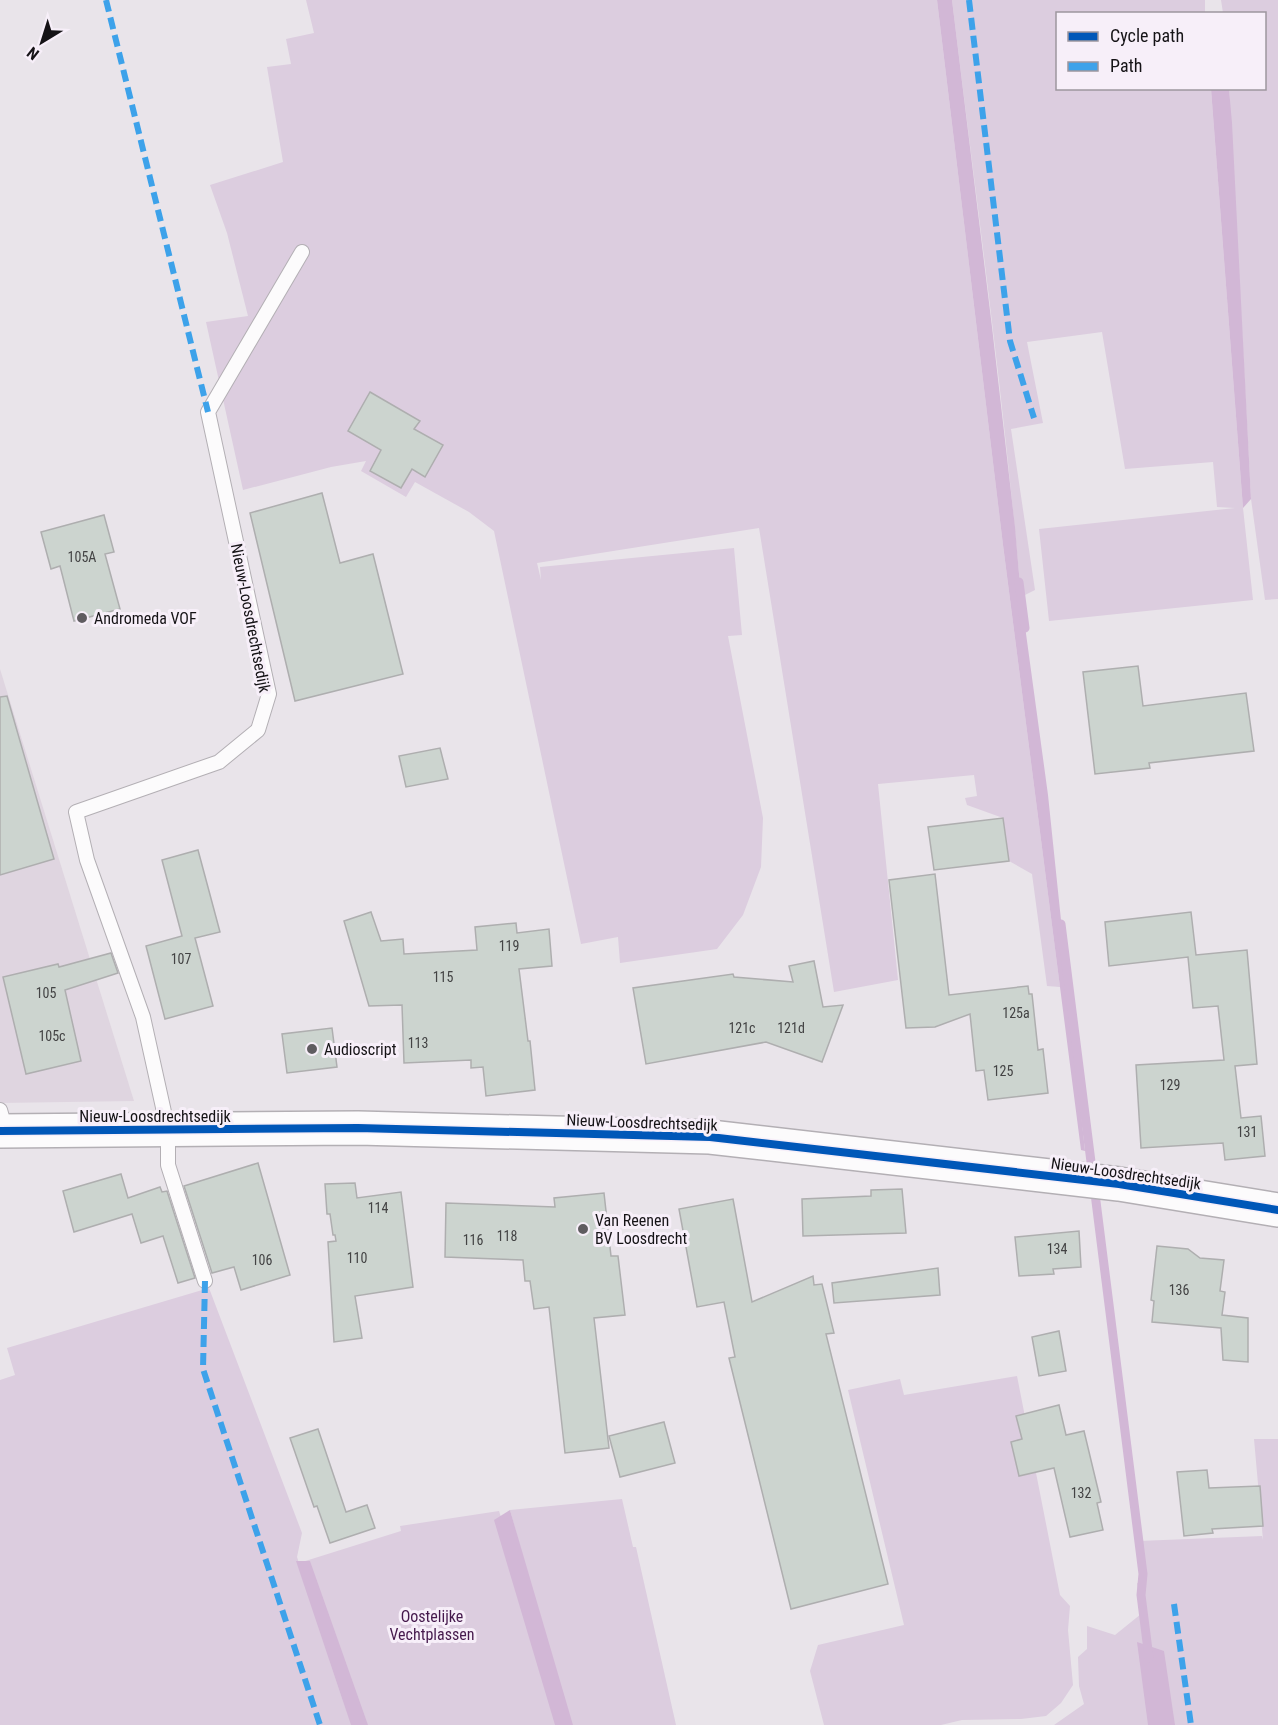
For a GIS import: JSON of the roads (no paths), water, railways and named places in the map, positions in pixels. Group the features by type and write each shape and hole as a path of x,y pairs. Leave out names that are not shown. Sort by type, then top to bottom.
{"street":[{"name":"Nieuw-Loosdrechtsedijk","path":"2,1124 168,1130 358,1128 710,1137 1119,1184 1278,1210"}],"lane":[{"name":"Nieuw-Loosdrechtsedijk","path":"205,1281 168,1165 168,1130 143,1017 87,860 76,812 219,762 258,730 269,694 208,412 302,252"}],"waterway":[{"path":"1019,582 1025,628"},
{"path":"1061,924 1143,1574 1141,1595 1149,1658"}],"place":[{"name":"Andromeda VOF","path":"82,618"},
{"name":"Audioscript","path":"312,1049"},
{"name":"Van Reenen BV Loosdrecht","path":"583,1229"}],"park label":[{"name":"Oostelijke Vechtplassen","path":"432,1625"}]}
